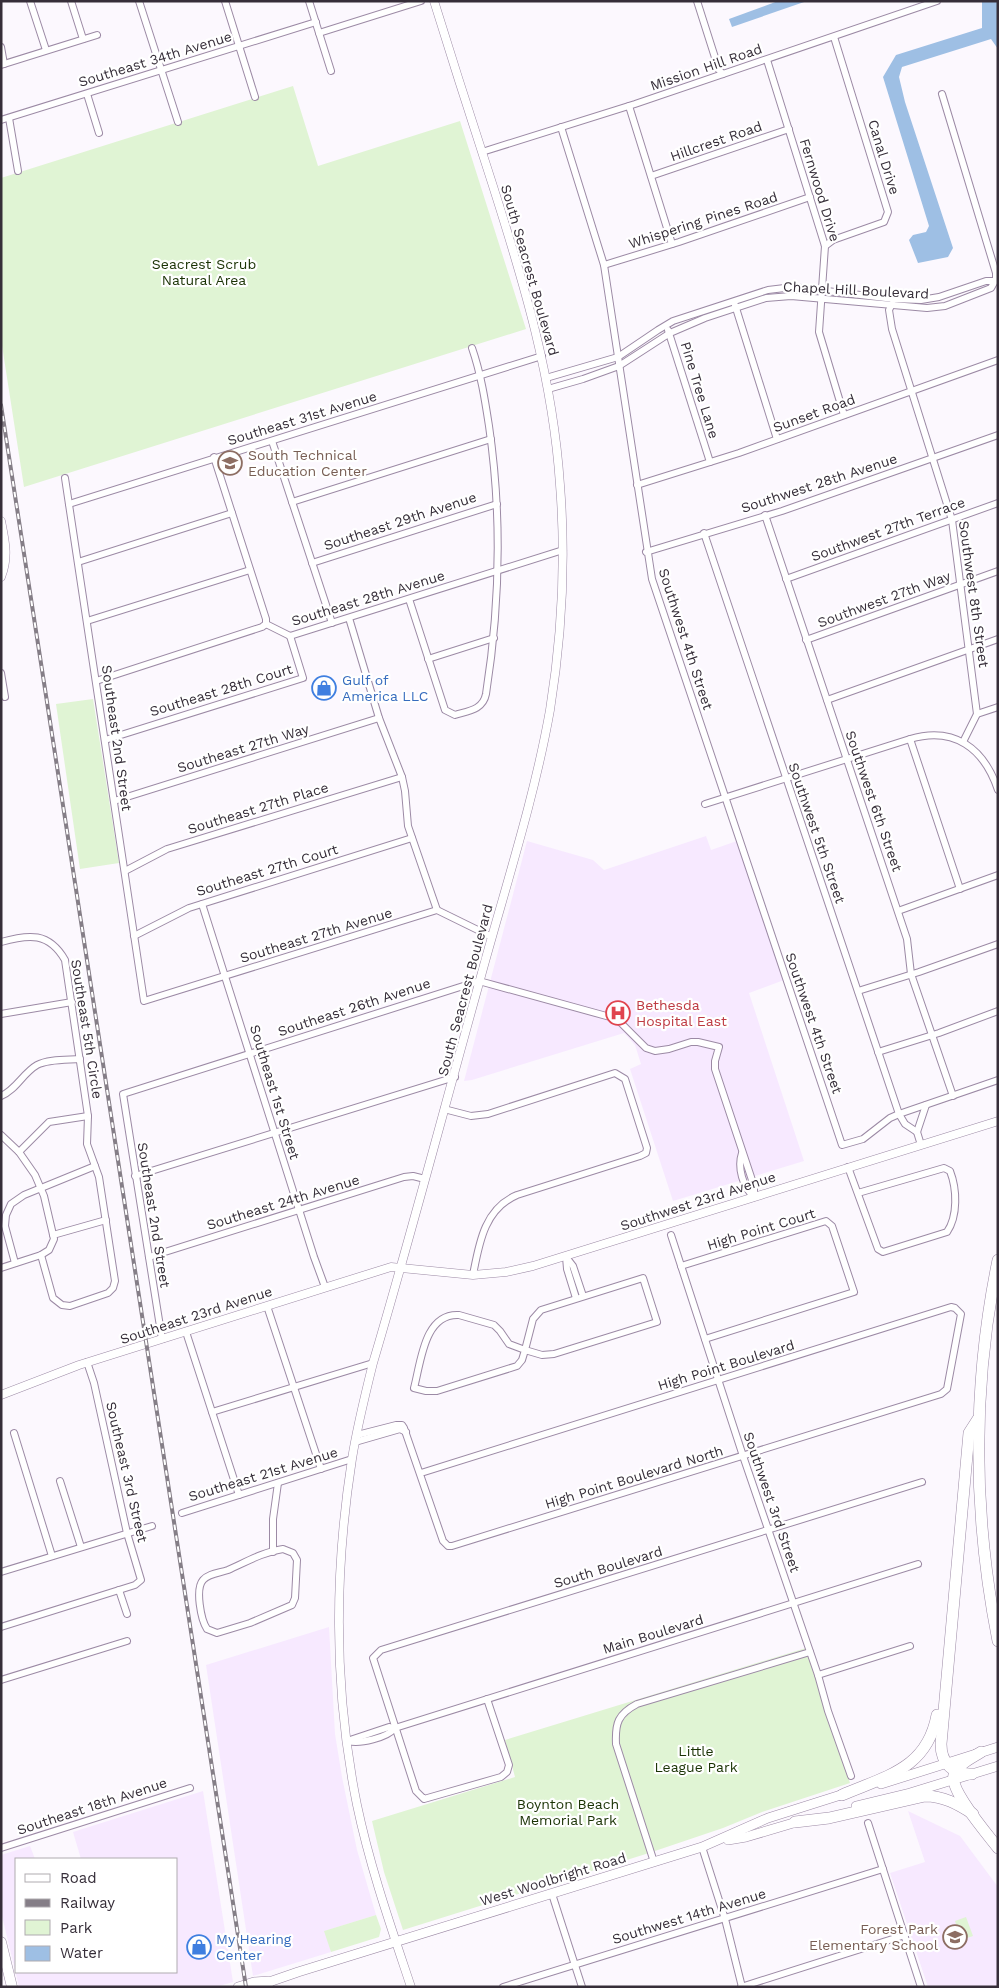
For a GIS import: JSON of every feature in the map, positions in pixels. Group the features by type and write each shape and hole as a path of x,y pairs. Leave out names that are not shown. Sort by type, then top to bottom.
{"highway":[{"path":"998,1260 985,1340 978,1418 978,1477 982,1534 989,1592 998,1641"},
{"path":"978,1418 969,1433 945,1684 941,1749 946,1763 954,1776 957,1792 998,1848"},
{"path":"842,1795 894,1774 918,1755 933,1731 945,1684"},
{"path":"954,1776 960,1767 981,1752"},
{"path":"954,1776 972,1774"},
{"path":"795,1822 829,1818 925,1796 939,1797 950,1801 972,1814"}],"main road":[{"name":"West Woolbright Road","path":"718,1842 768,1818 998,1747"},
{"path":"972,1774 998,1766"},
{"name":"West Woolbright Road","path":"272,1981 718,1842 746,1837 954,1776"},
{"path":"1,1942 12,1987"},
{"path":"238,1987 254,1982 272,1981"},
{"path":"262,1987 272,1981"}],"street":[{"path":"30,1 46,50"},
{"path":"71,1 83,39"},
{"path":"139,1 178,122"},
{"path":"225,1 255,97"},
{"path":"309,1 331,71"},
{"path":"319,33 421,1"},
{"name":"South Seacrest Boulevard","path":"411,1987 376,1878 357,1806 347,1741 340,1672 340,1572 352,1459 373,1364 444,1109 455,1077 479,981 534,785 550,710 559,642 563,550 560,484 542,356 529,303 434,1"},
{"path":"697,1 719,70 723,74"},
{"name":"Mission Hill Road","path":"482,152 629,106 937,1"},
{"name":"Southeast 34th Avenue","path":"1,120 316,22"},
{"path":"1,47 2,64 97,34"},
{"name":"Canal Drive","path":"825,246 833,240 880,224 886,219 888,212 834,37"},
{"name":"Fernwood Drive","path":"767,60 825,246 818,332 844,415"},
{"path":"87,94 99,133"},
{"path":"942,94 996,273 994,281"},
{"path":"629,106 672,244"},
{"path":"9,118 18,171"},
{"name":"Southwest 4th Street","path":"561,127 604,265 646,552 652,579 842,1145 863,1139 890,1118 899,1114"},
{"name":"Hillcrest Road","path":"651,176 788,129"},
{"name":"Whispering Pines Road","path":"604,265 810,197"},
{"name":"Chapel Hill Boulevard","path":"546,378 618,357 667,325 733,300 780,287 894,298 935,298 986,281 994,281 991,288 945,306 927,308 791,296 766,298 705,318 670,333 619,366 548,389"},
{"path":"891,306 894,298"},
{"path":"733,300 777,439"},
{"name":"Southwest 8th Street","path":"891,306 889,310 891,326 952,520 977,714"},
{"name":"Pine Tree Lane","path":"667,325 710,462"},
{"path":"409,599 443,706 447,712 455,715 477,708 485,700 494,638 498,570 497,504 491,439 480,376 472,348"},
{"name":"Southeast 31st Avenue","path":"69,504 214,457 272,441 542,356"},
{"name":"Sunset Road","path":"637,485 777,439 998,360"},
{"name":"Southwest 28th Avenue","path":"646,552 782,511 998,435"},
{"path":"292,502 491,439"},
{"path":"272,441 332,623"},
{"path":"96,680 262,627 266,624 214,457"},
{"name":"Southeast 2nd Street","path":"64,478 144,1001"},
{"name":"Southwest 27th Terrace","path":"786,579 998,503"},
{"name":"Southeast 29th Avenue","path":"312,562 497,504"},
{"path":"78,562 232,514"},
{"name":"Southwest 6th Street","path":"765,515 898,910 910,952 911,974 953,1096"},
{"path":"1,521 6,549 5,569 1,576"},
{"name":"Southwest 5th Street","path":"704,534 899,1114 905,1124 917,1132 921,1145"},
{"name":"Southeast 28th Avenue","path":"266,624 290,636 563,550"},
{"path":"87,621 250,570"},
{"name":"Southwest 27th Way","path":"806,640 998,571"},
{"path":"349,618 379,718 402,777 412,838 437,910 492,937"},
{"name":"Southeast 28th Court","path":"105,740 303,678 290,636"},
{"path":"428,659 494,638"},
{"path":"827,700 998,639"},
{"path":"1,673 5,697"},
{"path":"963,742 977,714 998,707"},
{"name":"Southeast 27th Way","path":"114,801 379,718"},
{"path":"705,804 910,738 937,735 963,742 974,750 986,763 998,790"},
{"path":"910,738 960,888"},
{"name":"Southeast 27th Place","path":"125,871 167,849 402,777"},
{"name":"Southeast 27th Court","path":"134,936 189,908 412,838"},
{"path":"898,910 998,875"},
{"name":"Southeast 1st Street","path":"202,904 299,1210 326,1287"},
{"name":"Southeast 27th Avenue","path":"144,1001 437,910"},
{"name":"Southeast 5th Circle","path":"1,942 30,936 43,939 55,946 65,960 88,1116 87,1144 99,1177 115,1281 113,1288 108,1292 70,1306 58,1303 52,1294 41,1255"},
{"path":"858,991 998,944"},
{"path":"479,981 610,1017 620,1022 646,1048 655,1051 691,1042 719,1047 715,1069 742,1153 740,1158 742,1178 746,1190 754,1197"},
{"name":"Southeast 26th Avenue","path":"123,1094 479,981"},
{"path":"1,1014 72,1002"},
{"path":"878,1052 998,1011"},
{"path":"1,1096 9,1093 33,1068 40,1064 80,1059"},
{"path":"444,1109 471,1116 488,1114 615,1073 625,1079 647,1148 646,1152 640,1156 517,1195 498,1207 484,1228 473,1276"},
{"path":"135,1176 455,1077"},
{"path":"899,1114 998,1080"},
{"name":"Southeast 2nd Street","path":"123,1094 162,1339"},
{"path":"917,1132 926,1105"},
{"name":"Southeast 5th Circle","path":"19,1152 49,1122 88,1116"},
{"name":"Southwest 23rd Avenue","path":"400,1267 473,1276 516,1270 566,1257 998,1121"},
{"path":"1,1268 41,1255 51,1246 53,1235 41,1189 34,1172 19,1152 2,1136"},
{"path":"15,1263 5,1230 6,1215 9,1208 17,1199 95,1166"},
{"path":"848,1167 878,1249 883,1252 947,1232 956,1193 950,1171 944,1168 858,1194"},
{"name":"Southeast 24th Avenue","path":"149,1257 404,1177 413,1176 425,1179"},
{"path":"53,1235 106,1220"},
{"name":"High Point Court","path":"681,1266 826,1222 832,1226 854,1292 705,1339"},
{"name":"Southwest 3rd Street","path":"671,1235 851,1776"},
{"path":"566,1257 567,1269 580,1297"},
{"name":"Southeast 23rd Avenue","path":"1,1395 87,1362 391,1267 400,1267"},
{"path":"525,1350 522,1360 517,1366 437,1391 414,1388 429,1332 436,1323 445,1317 459,1315 494,1325 509,1344 525,1350 542,1355 554,1354 658,1322 644,1278 545,1308 538,1312 533,1319 525,1350"},
{"path":"267,1306 321,1469"},
{"name":"High Point Boulevard","path":"420,1473 951,1308 959,1310 961,1318 945,1392"},
{"path":"186,1332 239,1495"},
{"name":"Southeast 3rd Street","path":"87,1362 94,1383 127,1533 140,1580 135,1585 119,1590"},
{"path":"212,1412 373,1364"},
{"name":"High Point Boulevard North","path":"356,1439 400,1429 406,1432 443,1541 448,1546 452,1546 945,1392"},
{"path":"14,1433 52,1556"},
{"name":"Southeast 21st Avenue","path":"182,1513 352,1459"},
{"path":"60,1481 81,1547"},
{"name":"South Boulevard","path":"395,1728 373,1662 377,1652 922,1482"},
{"path":"272,1552 273,1519 278,1483"},
{"path":"1,1572 152,1526"},
{"path":"287,1550 297,1560 296,1598 292,1605 250,1623 218,1633 207,1629 203,1620 199,1590 204,1579 210,1575 228,1570 249,1559 272,1552 287,1550"},
{"name":"Main Boulevard","path":"347,1741 357,1744 391,1733 395,1728 918,1564"},
{"path":"1,1627 119,1590 127,1614"},
{"path":"1,1680 128,1641"},
{"path":"818,1675 910,1646"},
{"path":"654,1862 616,1744 616,1731 619,1719 625,1710 637,1704 810,1652"},
{"path":"395,1728 416,1791 420,1797 428,1799 501,1777 507,1772 508,1765 487,1699"},
{"name":"Southeast 18th Avenue","path":"1,1848 190,1788"},
{"path":"868,1823 921,1987"},
{"path":"702,1847 725,1919 742,1987 905,1936"},
{"name":"Southwest 14th Avenue","path":"503,1987 883,1869"},
{"path":"552,1894 582,1987"}],"shaded area":[{"name":"Bethesda Hospital East","path":"706,836 711,850 737,841 784,980 749,993 804,1161 673,1201 630,1069 641,1064 635,1045 624,1033 464,1081 527,841 593,860 604,870"},
{"path":"329,1627 335,1734 342,1777 357,1850 376,1915 325,1931 331,1952 253,1976 206,1665"},
{"path":"203,1791 233,1982 216,1987 19,1987 16,1973 178,1973 178,1858 81,1858 73,1832"},
{"name":"Forest Park Elementary School","path":"908,1811 960,1836 998,1887 998,1987 928,1987 890,1873 925,1862"},
{"path":"30,1846 35,1858 15,1858 15,1970 1,1912 1,1855"}],"green space":[{"name":"Seacrest Scrub Natural Area","path":"293,86 318,166 460,121 526,329 24,487 1,339 1,178"},
{"path":"93,699 119,863 80,869 56,704"},
{"path":"806,1648 850,1783 762,1812 723,1828 649,1853 403,1930 384,1872 372,1821 515,1777 505,1740"},
{"path":"376,1915 381,1929 379,1937 331,1952 324,1931"},
{"path":"966,1917 973,1936 961,1940 955,1921"}],"water":[{"path":"778,1 807,1 732,27 729,19"},
{"path":"982,1 998,1 998,49 991,39 902,67 899,77 905,102 953,248 948,257 918,263 909,240 913,235 926,232 929,226 883,77 896,55 982,28"}],"railway":[{"path":"1,405 246,1987"}],"place":[{"name":"South Technical Education Center","path":"230,463"},
{"name":"Gulf of America LLC","path":"324,688"},
{"name":"Bethesda Hospital East","path":"618,1013"},
{"name":"Forest Park Elementary School","path":"955,1937"},
{"name":"My Hearing Center","path":"199,1947"}],"park label":[{"name":"Little League Park","path":"696,1759"},
{"name":"Boynton Beach Memorial Park","path":"568,1812"}]}
